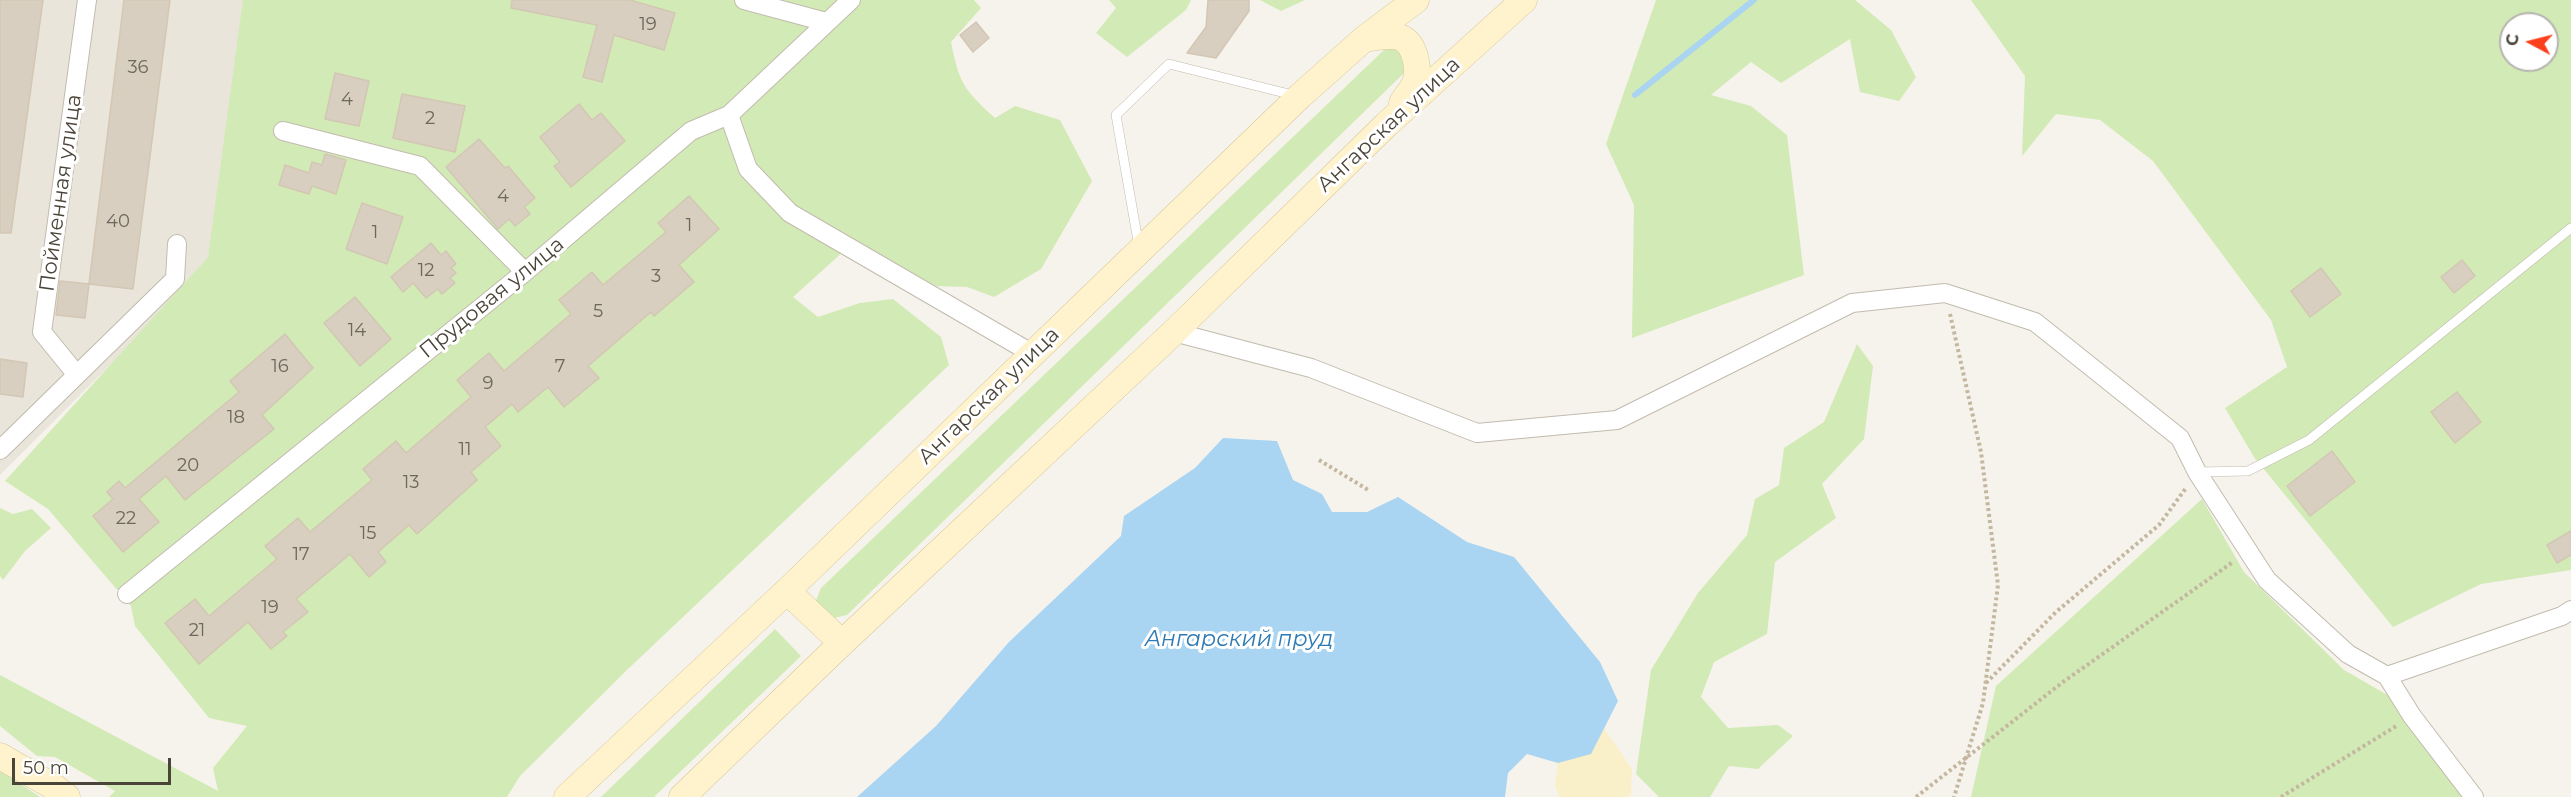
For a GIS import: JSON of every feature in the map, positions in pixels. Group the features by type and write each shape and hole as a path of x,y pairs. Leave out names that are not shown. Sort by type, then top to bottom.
{"main road":[{"name":"Ангарская улица","path":"567,797 787,591 1140,253 1299,96 1364,39 1416,0"},
{"name":"Ангарская улица","path":"682,797 842,643 1174,332 1386,125 1524,0"},
{"path":"1364,39 1388,35 1402,38 1410,44 1414,53 1417,72 1415,82 1386,125"},
{"path":"787,591 842,643"},
{"path":"0,756 67,797"}],"street":[{"name":"Пойменная улица","path":"77,375 42,332 87,0"},
{"path":"744,0 826,22"},
{"name":"Прудовая улица","path":"127,594 525,272 691,131 729,115 851,0"},
{"path":"729,115 748,169 790,213 1033,354"},
{"path":"283,131 420,166 525,272"},
{"path":"0,450 175,279 177,244"},
{"path":"1174,332 1311,368 1477,433 1617,420 1852,303 1946,293 2035,322 2180,438 2197,472 2267,580 2348,654 2387,676 2412,716 2475,795"},
{"path":"2387,676 2571,610"}],"lane":[{"path":"1140,253 1116,115 1169,64 1299,96"},
{"path":"2197,472 2248,471 2309,440 2571,228"}],"path":[{"path":"1946,293 1981,452 1998,585 1983,702 1954,797"},
{"path":"1319,460 1370,491"},
{"path":"1986,683 2056,612 2160,525 2197,472"},
{"path":"1916,797 2063,682 2248,551"},
{"path":"2281,797 2412,716"}],"shaded area":[{"path":"0,0 248,0 208,257 119,356 0,475"}],"green space":[{"path":"243,0 974,0 981,8 951,42 964,85 995,118 1015,106 1060,120 1092,181 1041,269 994,297 967,287 936,286 855,241 793,297 818,317 860,303 893,299 941,337 949,365 627,670 520,776 507,797 109,797 115,791 55,757 37,756 0,726 0,675 218,791 213,768 247,726 209,718 135,626 131,606 48,509 5,481 208,257"},
{"path":"1109,0 1191,0 1186,10 1127,57 1096,33 1116,8"},
{"path":"1260,0 1305,0 1281,11"},
{"path":"1656,0 1855,0 1891,30 1916,77 1899,101 1860,92 1850,39 1781,83 1751,62 1711,95 1751,106 1787,135 1804,275 1632,338 1634,205 1606,144"},
{"path":"1971,0 2571,0 2571,570 2481,584 2393,627 2254,457 2225,408 2287,367 2271,320 2153,161 2100,120 2056,114 2022,156 2025,76"},
{"path":"1392,46 1405,51 1405,72 847,615 830,619 815,603 821,588 1384,50"},
{"path":"1857,344 1873,366 1864,439 1822,484 1836,518 1775,562 1767,634 1714,662 1701,697 1728,728 1778,725 1793,736 1758,769 1729,766 1710,797 1659,797 1636,774 1651,670 1698,593 1747,535 1755,499 1779,485 1784,448 1824,422"},
{"path":"2202,499 2244,572 2344,670 2410,708 2473,797 1971,797 1996,686"},
{"path":"0,508 13,514 32,509 51,528 25,551 3,580 0,576"},
{"path":"775,629 801,656 654,797 601,797"},
{"path":"0,770 40,797 0,797"}],"sand":[{"path":"1604,728 1632,769 1631,794 1629,797 1559,797 1555,785 1558,763 1591,753"}],"water":[{"name":"Ангарский пруд","path":"1223,438 1277,441 1293,480 1322,494 1332,512 1367,512 1398,497 1467,542 1514,557 1600,662 1618,701 1591,754 1558,763 1527,754 1508,773 1505,797 857,797 936,726 1009,642 1121,536 1124,516 1195,468"}],"building":[{"path":"0,0 43,0 11,233 0,233"},
{"path":"124,0 170,0 133,289 89,284"},
{"path":"512,0 630,0 675,13 664,50 614,35 602,82 583,77 597,25 511,8"},
{"path":"1208,0 1249,0 1249,11 1216,58 1187,53 1206,27"},
{"path":"976,22 989,38 973,52 960,35"},
{"path":"335,73 369,81 359,126 325,119"},
{"path":"402,94 465,106 455,152 393,138"},
{"path":"579,104 592,120 601,113 625,141 571,187 554,166 560,162 540,137"},
{"path":"479,139 505,168 508,166 535,198 524,207 530,214 515,226 509,219 498,229 446,167"},
{"path":"325,154 346,160 336,194 312,186 309,194 279,185 285,165 309,173 312,162 322,165"},
{"path":"689,196 719,229 679,265 694,282 654,316 651,312 588,366 599,378 564,407 548,387 518,412 512,404 485,427 501,446 471,472 477,480 417,534 409,525 378,552 386,562 369,577 350,554 296,599 308,612 283,632 287,636 271,649 248,622 199,664 165,623 195,599 209,616 277,559 265,546 298,518 310,532 372,480 363,469 396,441 406,453 471,397 457,380 489,353 504,371 571,314 559,300 592,272 603,285 666,232 658,223"},
{"path":"362,203 403,217 387,264 346,249"},
{"path":"431,243 441,255 446,251 456,264 451,268 456,273 450,278 455,283 442,294 438,289 426,298 413,283 403,292 391,277"},
{"path":"2462,260 2475,276 2454,293 2441,277"},
{"path":"2321,268 2341,294 2310,317 2291,291"},
{"path":"60,281 89,284 85,318 56,315"},
{"path":"355,297 391,339 360,366 324,323"},
{"path":"285,334 313,368 262,415 274,429 185,500 166,476 139,499 159,522 123,552 93,516 113,499 107,492 119,481 125,488 239,392 230,381"},
{"path":"0,359 27,363 23,397 0,394"},
{"path":"2457,392 2481,422 2455,443 2431,412"},
{"path":"2332,451 2355,482 2310,516 2287,486"},
{"path":"2571,531 2571,555 2557,563 2547,545"}],"waterway":[{"path":"1635,95 1754,0"}]}
